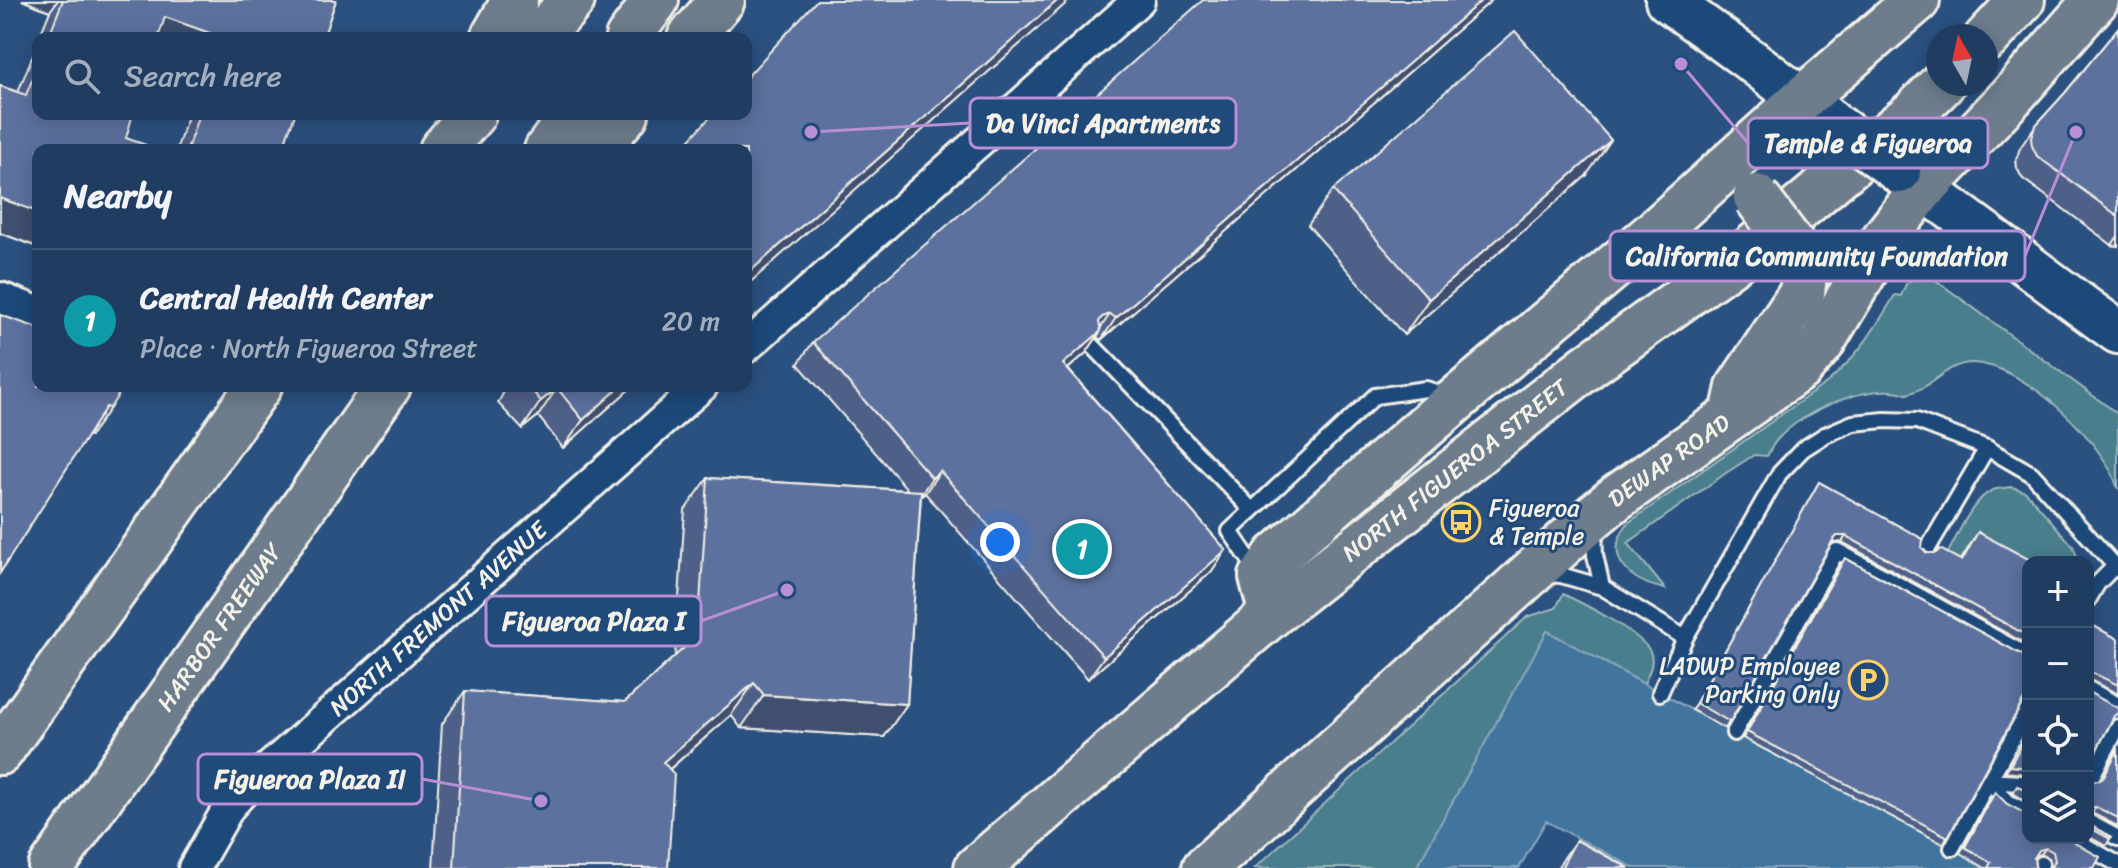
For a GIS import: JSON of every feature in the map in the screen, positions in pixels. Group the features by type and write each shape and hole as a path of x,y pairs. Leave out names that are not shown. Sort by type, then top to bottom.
{"main road":[{"path":"496,32 515,0"},
{"path":"510,32 531,0"},
{"path":"544,32 572,0"},
{"path":"632,32 656,0"},
{"path":"695,32 722,0"},
{"path":"1667,0 2118,332"},
{"path":"1267,596 1276,556 1649,237 1917,0"},
{"path":"1998,26 2022,0"},
{"name":"DEWAP ROAD","path":"1205,868 1594,516 1800,368 1821,344 1886,236 1910,181 2005,103 2096,0"},
{"name":"NORTH FIGUEROA STREET","path":"977,868 1267,596 1751,249 1930,96"},
{"path":"433,144 446,120"},
{"path":"434,144 451,120"},
{"path":"447,144 468,120"},
{"path":"551,144 569,120"},
{"path":"601,144 621,120"},
{"path":"1711,181 1742,186 1756,197 1793,246 1804,276 1802,293 1739,387 1732,417"},
{"path":"0,752 255,392"},
{"name":"HARBOR FREEWAY","path":"51,868 384,392"}],"street":[{"path":"752,342 1139,0"},
{"path":"0,298 32,310"},
{"name":"NORTH FREMONT AVENUE","path":"194,868 229,807 247,787 695,392"}],"lane":[{"path":"1093,346 1252,510"},
{"path":"1267,596 1230,531 1375,396 1426,389 1457,399"},
{"path":"1660,693 1685,638 1779,474 1803,449 1853,423 1917,421 1987,448 2032,474 2116,568 2094,590"},
{"path":"1927,550 1987,448"},
{"path":"1594,516 1595,555 1602,587"},
{"path":"1734,733 1837,551 2022,653"},
{"path":"1508,594 1540,574 1561,575 1602,587 1685,638"},
{"path":"2094,692 2118,705"},
{"path":"1952,848 2022,721"},
{"path":"2094,772 2118,727"},
{"path":"1989,781 2022,784"},
{"path":"1989,781 2008,802 2022,810"},
{"path":"2094,825 2118,838"},
{"path":"2082,844 2118,864"}],"green space":[{"path":"1916,277 1934,279 2118,414 2118,489 2097,450 2060,409 2016,377 1994,367 1966,363 1907,394 1892,391 1856,395 1819,409 1803,419 1777,440 1767,456 1754,455 1628,543 1665,589 1631,574 1619,557 1618,547 1628,523 1829,381 1866,341 1895,295 1901,296 1906,284"},
{"path":"2012,487 2026,492 2073,546 2077,556 2022,556 2022,603 1944,560 1978,502 1993,490"},
{"path":"1563,594 1612,620 1647,646 1652,662 1644,684 1547,631 1416,868 1255,868 1527,617 1556,608"}],"water":[{"path":"1547,631 1985,868 1634,868 1546,821 1519,868 1416,868"}],"building":[{"path":"63,0 336,0 325,32 207,32 165,17 160,32 50,32"},
{"path":"817,0 1058,0 752,270 752,144 686,144 708,120 752,120 752,71"},
{"path":"1203,0 1482,0 1116,318 1110,314 1102,317 1099,322 1101,331 1063,364 1226,550 1104,657 940,471 932,478 813,342"},
{"path":"2118,28 2118,216 2037,156 2031,138 2035,126"},
{"path":"1515,31 1611,140 1429,299 1333,190"},
{"path":"32,80 32,120 131,120 126,138 143,144 32,144 32,210 0,198 0,86 26,95"},
{"path":"197,120 293,120 284,144 189,144"},
{"path":"0,315 32,326 32,392 120,392 110,408 106,407 0,573"},
{"path":"533,392 552,392 541,401"},
{"path":"560,392 614,392 583,420"},
{"path":"708,478 921,491 907,704 764,695 754,683 663,762 674,774 668,868 454,868 465,691 625,702 698,635"},
{"path":"1819,482 1923,539 1922,548 1927,553 1936,553 1940,549 1962,561 1978,532 2023,556 2022,633 1846,536 1837,536 1730,722 1696,703"},
{"path":"1845,558 2022,655 2022,703 1948,837 1747,732"},
{"path":"2094,626 2118,639 2118,685 2094,673"},
{"path":"2094,695 2118,708 2094,754"},
{"path":"2022,743 2022,767 2010,766"},
{"path":"2118,750 2118,818 2094,807 2094,781 2104,776"},
{"path":"1995,792 2007,804 2022,812 2022,844 2077,844 2100,857 2094,868 2050,868 2055,861 2053,852 2046,848 2039,850 2034,858 2036,868 1988,868 1991,862 1965,847"},
{"path":"2094,827 2111,837 2094,830"},
{"path":"1576,840 1629,868 1561,868"}],"place":[{"name":"Temple & Figueroa","path":"1681,64"},
{"name":"Da Vinci Apartments","path":"811,132"},
{"name":"California Community Foundation","path":"2076,132"},
{"name":"Figueroa & Temple","path":"1461,522"},
{"name":"Central Health Center","path":"1082,549"},
{"name":"Figueroa Plaza I","path":"787,590"},
{"name":"LADWP Employee Parking Only","path":"1868,680"},
{"name":"Figueroa Plaza II","path":"541,801"}]}
